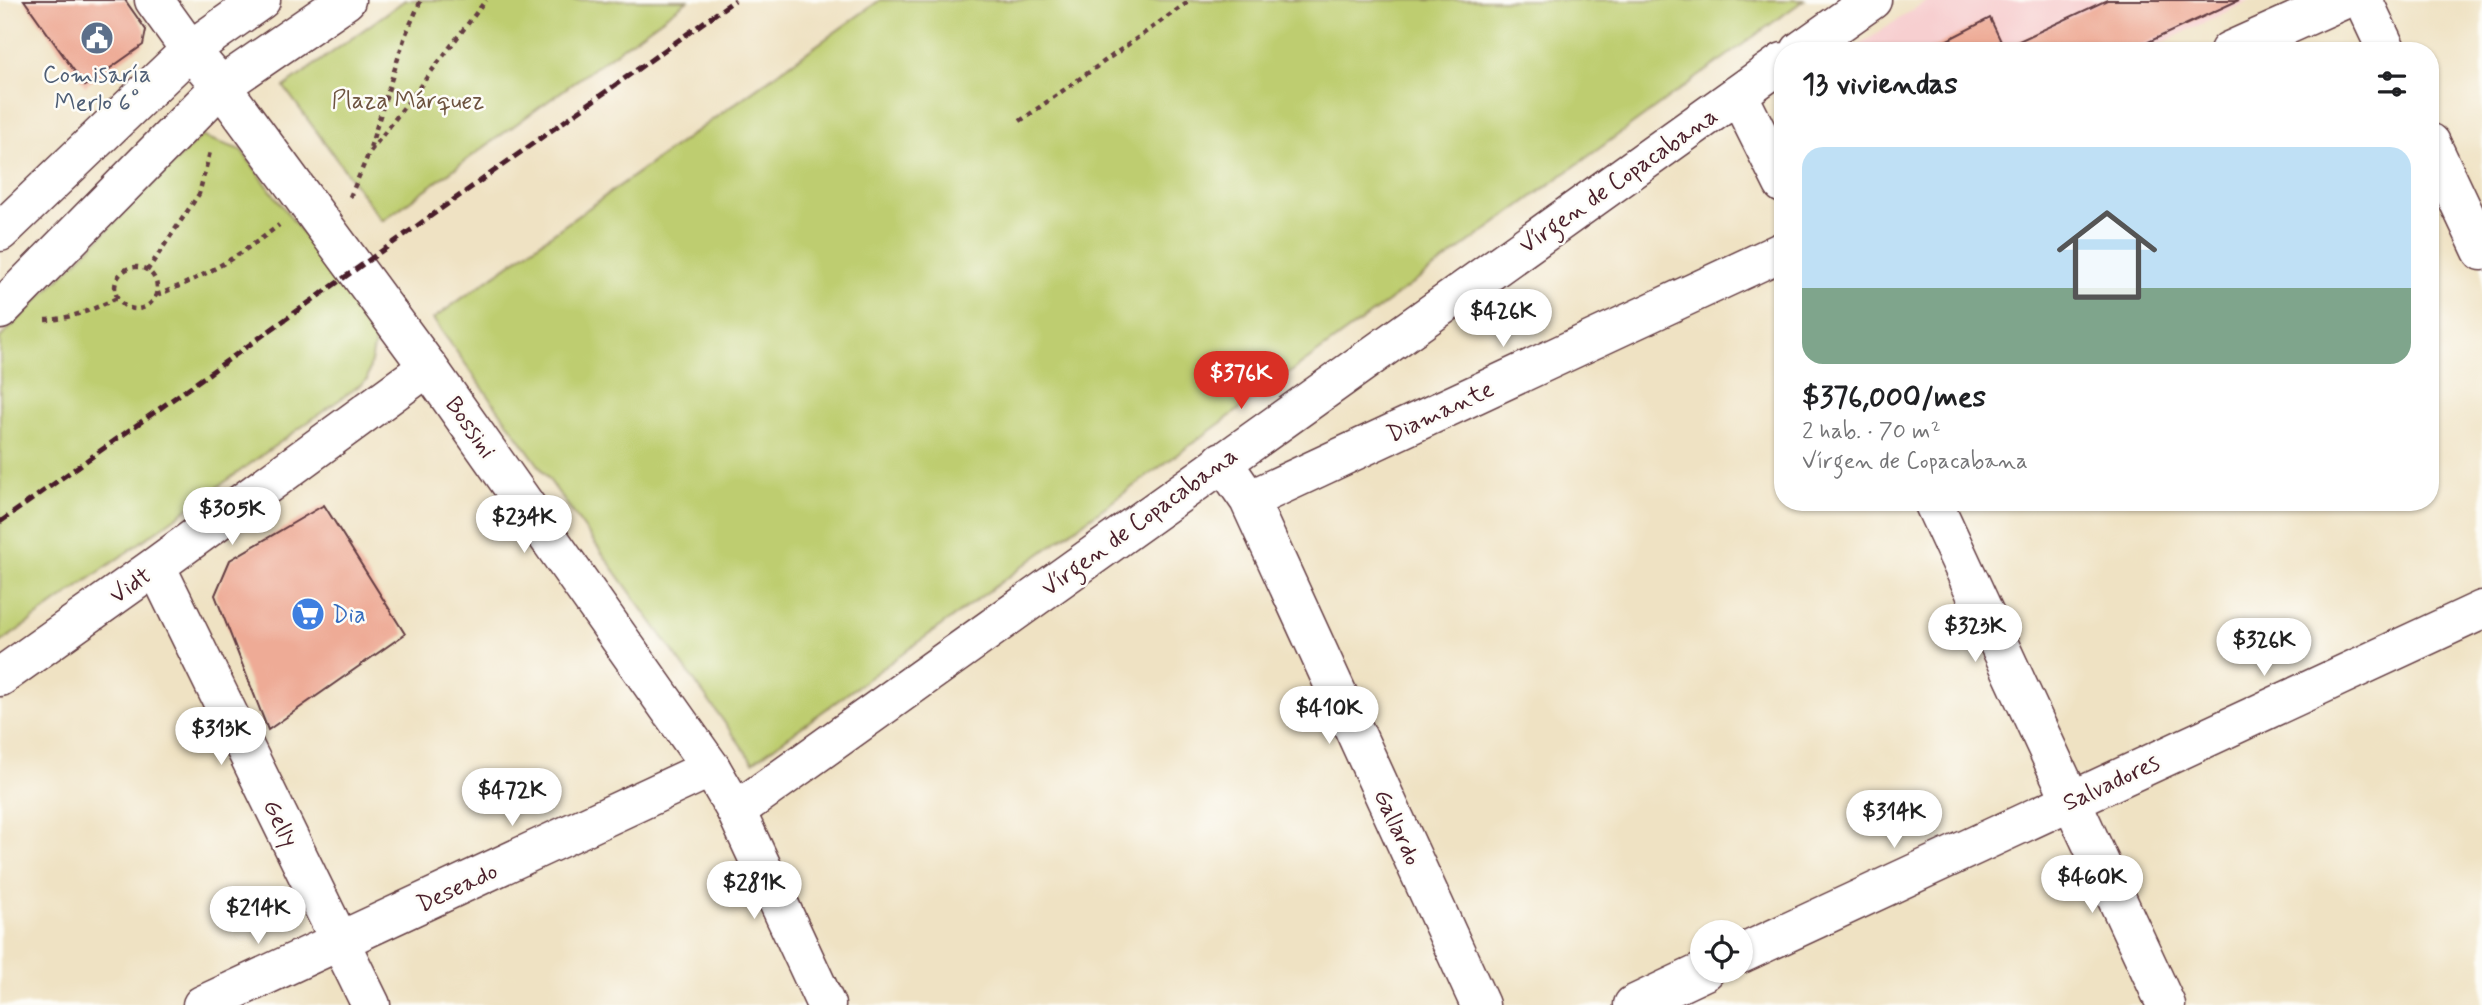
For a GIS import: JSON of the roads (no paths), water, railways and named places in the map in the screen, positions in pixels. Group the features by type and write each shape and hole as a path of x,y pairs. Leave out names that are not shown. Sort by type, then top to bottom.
{"street":[{"name":"Bossini","path":"154,0 190,50 214,95 307,202 428,367 711,768 736,811 825,1005"},
{"path":"0,232 190,50 261,0"},
{"path":"0,310 214,95 346,0"},
{"path":"1813,42 1872,0"},
{"path":"2249,42 2343,0"},
{"path":"2363,0 2383,42"},
{"name":"Vírgen de Copacabana","path":"736,811 1774,68"},
{"path":"1738,94 1774,166"},
{"path":"2439,160 2482,251"},
{"name":"Diamante","path":"1249,500 1774,255"},
{"name":"Vidt","path":"0,677 428,367"},
{"name":"Gallardo","path":"1222,461 1249,500 1480,1005"},
{"path":"1937,511 2166,1005"},
{"name":"Gelly","path":"156,566 371,1005"},
{"name":"Salvadores","path":"1753,948 2482,610"},
{"name":"Deseado","path":"202,1005 711,768"},
{"path":"1633,1005 1690,978"}],"railway":[{"path":"0,522 735,0"}],"place":[{"name":"Comisaría Merlo 6°","path":"97,38"},
{"name":"Dia","path":"308,614"}],"park label":[{"name":"Plaza Márquez","path":"408,100"}]}
